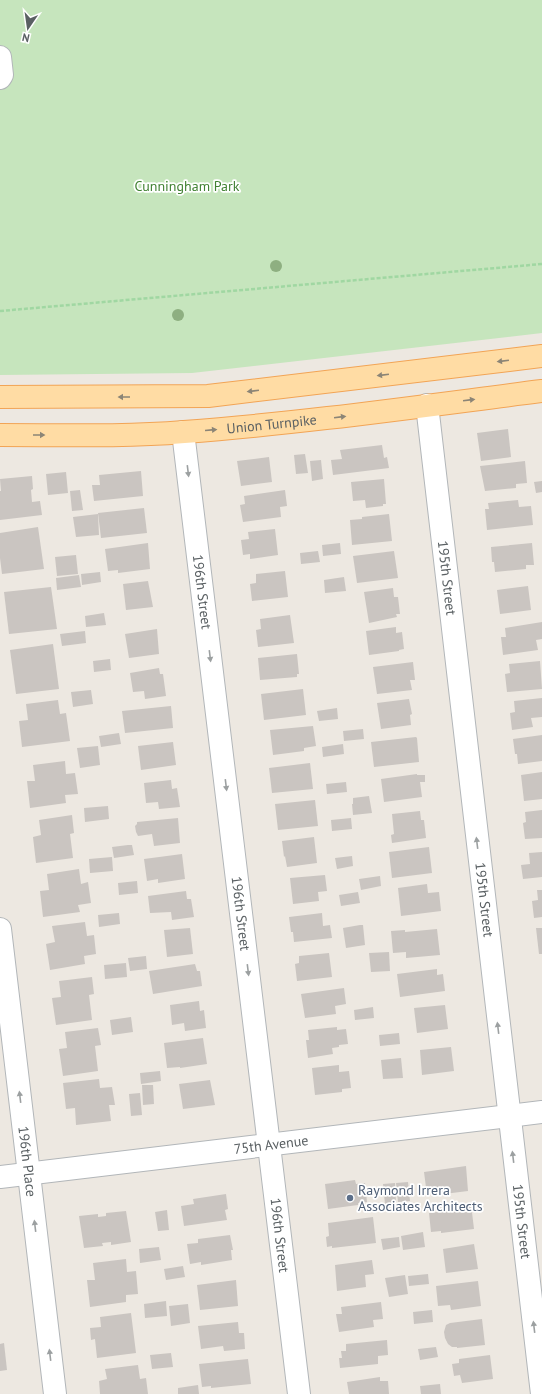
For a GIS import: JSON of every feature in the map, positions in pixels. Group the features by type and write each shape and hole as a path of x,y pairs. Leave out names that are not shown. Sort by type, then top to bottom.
{"main road":[{"path":"0,398 208,396 542,356"},
{"name":"Union Turnpike","path":"0,435 105,435 183,432 298,422 542,391"}],"street":[{"path":"0,57 2,75 0,78"},
{"name":"195th Street","path":"427,405 542,1394"},
{"name":"196th Street","path":"183,432 299,1394"},
{"name":"196th Place","path":"0,929 55,1394"},
{"name":"75th Avenue","path":"0,1177 542,1112"}],"path":[{"path":"0,311 542,264"}],"green space":[{"name":"Cunningham Park","path":"0,0 542,0 542,333 192,373 0,375"}],"building":[{"path":"508,429 511,457 481,461 477,433"},
{"path":"382,445 384,458 387,457 389,468 333,475 331,460 342,459 340,450"},
{"path":"305,454 308,473 296,474 294,455"},
{"path":"269,457 272,482 241,486 237,461"},
{"path":"321,460 323,479 312,481 310,461"},
{"path":"525,461 527,483 516,484 516,488 485,491 480,466"},
{"path":"141,471 143,496 94,501 92,485 100,485 99,475"},
{"path":"66,472 68,493 48,495 46,474"},
{"path":"32,476 32,502 40,501 42,515 0,520 0,479"},
{"path":"384,479 386,504 383,504 383,506 366,508 365,500 353,501 351,482"},
{"path":"542,481 542,492 536,493 534,482"},
{"path":"80,490 83,510 72,511 70,491"},
{"path":"285,490 287,506 280,507 281,517 243,522 240,505 245,504 244,496"},
{"path":"518,500 519,507 531,506 533,525 487,530 485,509 489,509 488,503"},
{"path":"144,508 147,533 101,538 98,513"},
{"path":"98,514 99,535 76,537 73,517"},
{"path":"389,514 392,541 352,545 350,520"},
{"path":"38,527 44,569 2,574 0,558 0,533"},
{"path":"275,529 278,555 250,559 250,554 243,555 241,540 249,539 248,532"},
{"path":"148,543 150,569 118,573 118,570 108,571 105,549"},
{"path":"340,543 341,554 323,556 322,545"},
{"path":"532,543 534,565 526,565 526,569 495,572 494,562 492,562 491,547"},
{"path":"318,551 320,562 301,564 300,553"},
{"path":"394,551 398,578 357,583 353,556"},
{"path":"76,555 78,574 57,576 55,557"},
{"path":"285,571 288,597 252,601 250,584 256,583 256,574"},
{"path":"100,572 101,582 82,585 81,574"},
{"path":"79,575 81,587 57,590 56,578"},
{"path":"344,577 346,591 325,593 324,580"},
{"path":"148,581 153,607 126,610 123,584"},
{"path":"528,586 531,610 500,614 497,590"},
{"path":"51,587 57,629 9,634 4,592"},
{"path":"393,588 394,597 398,597 400,614 396,614 397,617 369,623 364,592"},
{"path":"104,613 106,625 86,627 85,616"},
{"path":"290,615 294,643 258,647 256,630 261,629 260,619"},
{"path":"542,622 542,639 536,640 538,650 503,655 501,637 506,637 505,628"},
{"path":"396,627 396,633 402,632 404,649 369,655 366,631"},
{"path":"157,629 159,654 129,658 125,634"},
{"path":"85,631 86,643 62,646 60,634"},
{"path":"53,644 59,689 16,694 10,650"},
{"path":"297,654 299,674 297,674 297,677 260,680 258,658"},
{"path":"110,659 111,670 94,672 93,661"},
{"path":"540,661 542,689 507,692 505,674 510,673 509,664"},
{"path":"413,662 415,680 410,680 412,690 377,694 373,667"},
{"path":"159,668 160,674 163,674 166,696 145,699 144,691 133,692 130,673"},
{"path":"303,689 306,715 264,720 261,694"},
{"path":"91,690 93,704 73,707 71,692"},
{"path":"542,698 542,717 531,718 533,727 512,730 510,713 515,712 514,701"},
{"path":"409,699 412,714 410,715 411,725 381,729 377,703"},
{"path":"58,700 60,714 66,713 70,741 22,747 19,721 28,720 26,704"},
{"path":"171,706 173,728 125,733 122,711"},
{"path":"337,708 338,719 319,721 317,711"},
{"path":"313,726 316,746 304,748 304,751 273,755 270,730"},
{"path":"363,729 364,739 344,741 343,731"},
{"path":"119,733 121,744 101,747 99,736"},
{"path":"542,735 542,761 518,764 513,739"},
{"path":"416,737 419,762 374,767 371,742"},
{"path":"173,742 176,765 141,770 138,746"},
{"path":"343,744 344,754 323,757 322,747"},
{"path":"98,746 100,765 80,768 77,748"},
{"path":"65,761 66,774 75,773 78,794 65,795 66,803 30,808 27,781 35,781 33,765"},
{"path":"310,763 313,789 272,793 269,768"},
{"path":"542,772 542,799 524,801 521,775"},
{"path":"417,774 425,775 425,782 420,782 422,797 384,802 381,779"},
{"path":"171,780 172,789 177,788 180,807 159,809 158,802 146,803 144,783"},
{"path":"346,782 347,792 327,794 326,784"},
{"path":"369,796 372,813 353,815 353,798"},
{"path":"315,800 318,826 278,830 275,804"},
{"path":"108,806 109,819 85,822 84,808"},
{"path":"542,810 542,838 525,839 523,823 526,822 525,812"},
{"path":"420,811 421,820 424,820 426,838 392,843 391,835 394,834 392,814"},
{"path":"72,815 74,833 70,834 73,858 36,863 33,837 41,835 39,820"},
{"path":"178,818 180,843 154,846 152,834 138,836 136,832 135,826 137,822"},
{"path":"351,818 352,829 332,831 331,820"},
{"path":"314,837 317,863 287,867 282,841"},
{"path":"132,845 134,855 114,858 112,847"},
{"path":"429,847 432,873 392,878 389,852"},
{"path":"542,852 542,877 523,879 521,865 530,864 529,853"},
{"path":"182,854 185,879 158,883 158,879 147,881 144,859"},
{"path":"352,856 353,866 337,869 335,858"},
{"path":"112,857 113,871 90,873 89,859"},
{"path":"79,869 81,884 88,882 91,903 78,905 80,912 43,917 40,891 49,890 47,874"},
{"path":"325,875 327,891 318,892 319,901 293,904 290,878"},
{"path":"380,876 381,886 361,890 359,879"},
{"path":"137,881 138,893 119,895 118,883"},
{"path":"427,884 428,893 439,892 441,911 401,916 398,888"},
{"path":"537,890 542,890 542,917 534,918 532,901 538,900"},
{"path":"186,891 187,899 191,899 194,917 172,920 171,912 150,913 148,896"},
{"path":"358,892 360,903 341,906 339,895"},
{"path":"119,913 120,924 99,927 98,915"},
{"path":"322,913 323,926 330,925 332,938 294,942 289,917"},
{"path":"85,922 87,936 94,935 96,954 84,956 85,964 50,970 46,944 55,942 52,926"},
{"path":"363,925 365,945 346,948 343,928"},
{"path":"190,928 193,954 167,957 164,930"},
{"path":"536,928 542,928 542,954 539,954"},
{"path":"437,929 440,955 406,958 406,952 393,953 391,931 405,930 405,932"},
{"path":"389,952 390,971 371,972 369,953"},
{"path":"329,953 332,977 297,981 295,964 299,963 299,956"},
{"path":"146,956 147,969 130,971 128,958"},
{"path":"126,963 127,977 105,979 104,965"},
{"path":"195,964 197,971 200,971 202,986 153,994 149,971"},
{"path":"437,969 437,975 443,974 445,991 400,997 397,974"},
{"path":"92,977 94,994 89,995 92,1020 56,1025 52,998 61,997 59,981"},
{"path":"344,988 346,1004 335,1006 336,1014 305,1018 301,994"},
{"path":"199,1001 200,1011 204,1010 206,1028 185,1031 184,1023 172,1025 170,1005"},
{"path":"445,1005 448,1029 417,1033 414,1008"},
{"path":"373,1007 374,1018 355,1020 354,1010"},
{"path":"131,1017 133,1032 112,1035 110,1020"},
{"path":"337,1027 337,1030 346,1029 348,1044 339,1045 339,1047 332,1048 333,1054 308,1058 306,1040 309,1040 308,1030"},
{"path":"98,1028 101,1045 95,1046 98,1071 63,1076 59,1049 67,1048 65,1032"},
{"path":"399,1033 400,1044 380,1046 379,1035"},
{"path":"203,1038 207,1064 180,1068 167,1068 164,1043"},
{"path":"451,1047 454,1071 422,1075 420,1050"},
{"path":"401,1058 403,1078 383,1079 381,1060"},
{"path":"339,1065 339,1072 349,1071 351,1088 342,1089 342,1092 315,1095 312,1068"},
{"path":"160,1071 161,1081 141,1084 140,1073"},
{"path":"99,1079 100,1088 112,1087 115,1105 109,1105 111,1121 76,1125 75,1108 66,1109 63,1083"},
{"path":"210,1080 215,1105 183,1109 179,1084"},
{"path":"142,1085 153,1085 154,1104 143,1105"},
{"path":"140,1093 142,1115 131,1116 129,1094"},
{"path":"466,1166 468,1191 427,1195 424,1172"},
{"path":"355,1180 356,1184 365,1183 367,1202 358,1203 358,1205 328,1209 325,1184"},
{"path":"408,1182 410,1201 398,1202 396,1183"},
{"path":"395,1183 396,1203 385,1204 383,1184"},
{"path":"226,1194 228,1209 225,1210 227,1220 184,1226 181,1206 194,1204 193,1199"},
{"path":"471,1204 474,1229 441,1233 441,1231 431,1232 429,1213 438,1212 438,1208"},
{"path":"167,1210 169,1230 158,1231 155,1212"},
{"path":"126,1211 131,1242 111,1245 111,1242 102,1243 103,1246 84,1248 79,1216 98,1214 98,1217 106,1216 106,1213"},
{"path":"373,1217 376,1243 332,1248 332,1246 327,1247 326,1237 329,1236 328,1223"},
{"path":"423,1232 425,1247 403,1250 401,1236"},
{"path":"230,1235 233,1250 231,1250 232,1260 201,1265 201,1262 190,1264 187,1244 198,1243 198,1239"},
{"path":"399,1237 400,1247 383,1250 381,1239"},
{"path":"474,1244 478,1269 446,1273 443,1249"},
{"path":"159,1247 161,1260 140,1263 139,1249"},
{"path":"126,1259 127,1272 136,1271 138,1294 126,1295 126,1302 90,1307 87,1280 95,1280 93,1263"},
{"path":"372,1260 374,1274 365,1275 366,1287 337,1291 335,1265"},
{"path":"183,1266 185,1277 166,1280 164,1269"},
{"path":"428,1274 429,1284 409,1286 408,1276"},
{"path":"405,1275 408,1294 389,1297 385,1278"},
{"path":"236,1280 238,1306 200,1310 197,1285"},
{"path":"478,1281 481,1306 451,1310 450,1305 438,1306 436,1286"},
{"path":"166,1301 167,1316 145,1318 144,1304"},
{"path":"381,1302 383,1319 373,1320 374,1327 339,1332 336,1314 342,1314 341,1307"},
{"path":"188,1304 190,1323 171,1326 169,1306"},
{"path":"432,1310 433,1322 414,1324 413,1312"},
{"path":"131,1313 136,1353 97,1358 95,1339 91,1340 90,1328 101,1327 100,1317"},
{"path":"482,1319 485,1345 457,1348 448,1344 444,1332 446,1325 450,1323"},
{"path":"238,1322 239,1333 244,1333 245,1349 224,1351 223,1346 201,1349 198,1326"},
{"path":"387,1340 388,1355 378,1356 378,1364 340,1368 339,1358 342,1358 341,1351 346,1351 346,1344"},
{"path":"4,1343 7,1370 0,1371 0,1344"},
{"path":"436,1347 438,1357 420,1360 418,1349"},
{"path":"171,1353 173,1367 152,1369 150,1355"},
{"path":"490,1355 493,1379 462,1383 460,1375 454,1376 452,1364 459,1363 459,1359"},
{"path":"248,1359 251,1384 211,1388 211,1386 202,1387 199,1364"},
{"path":"138,1365 140,1379 146,1378 148,1394 100,1394 99,1381 107,1379 105,1369"},
{"path":"380,1377 380,1381 388,1381 389,1394 349,1394 347,1382"},
{"path":"440,1384 441,1394 421,1394 420,1386"},
{"path":"198,1385 199,1394 178,1394 178,1388"}],"place":[{"name":"Raymond Irrera Associates Architects","path":"350,1198"}]}
